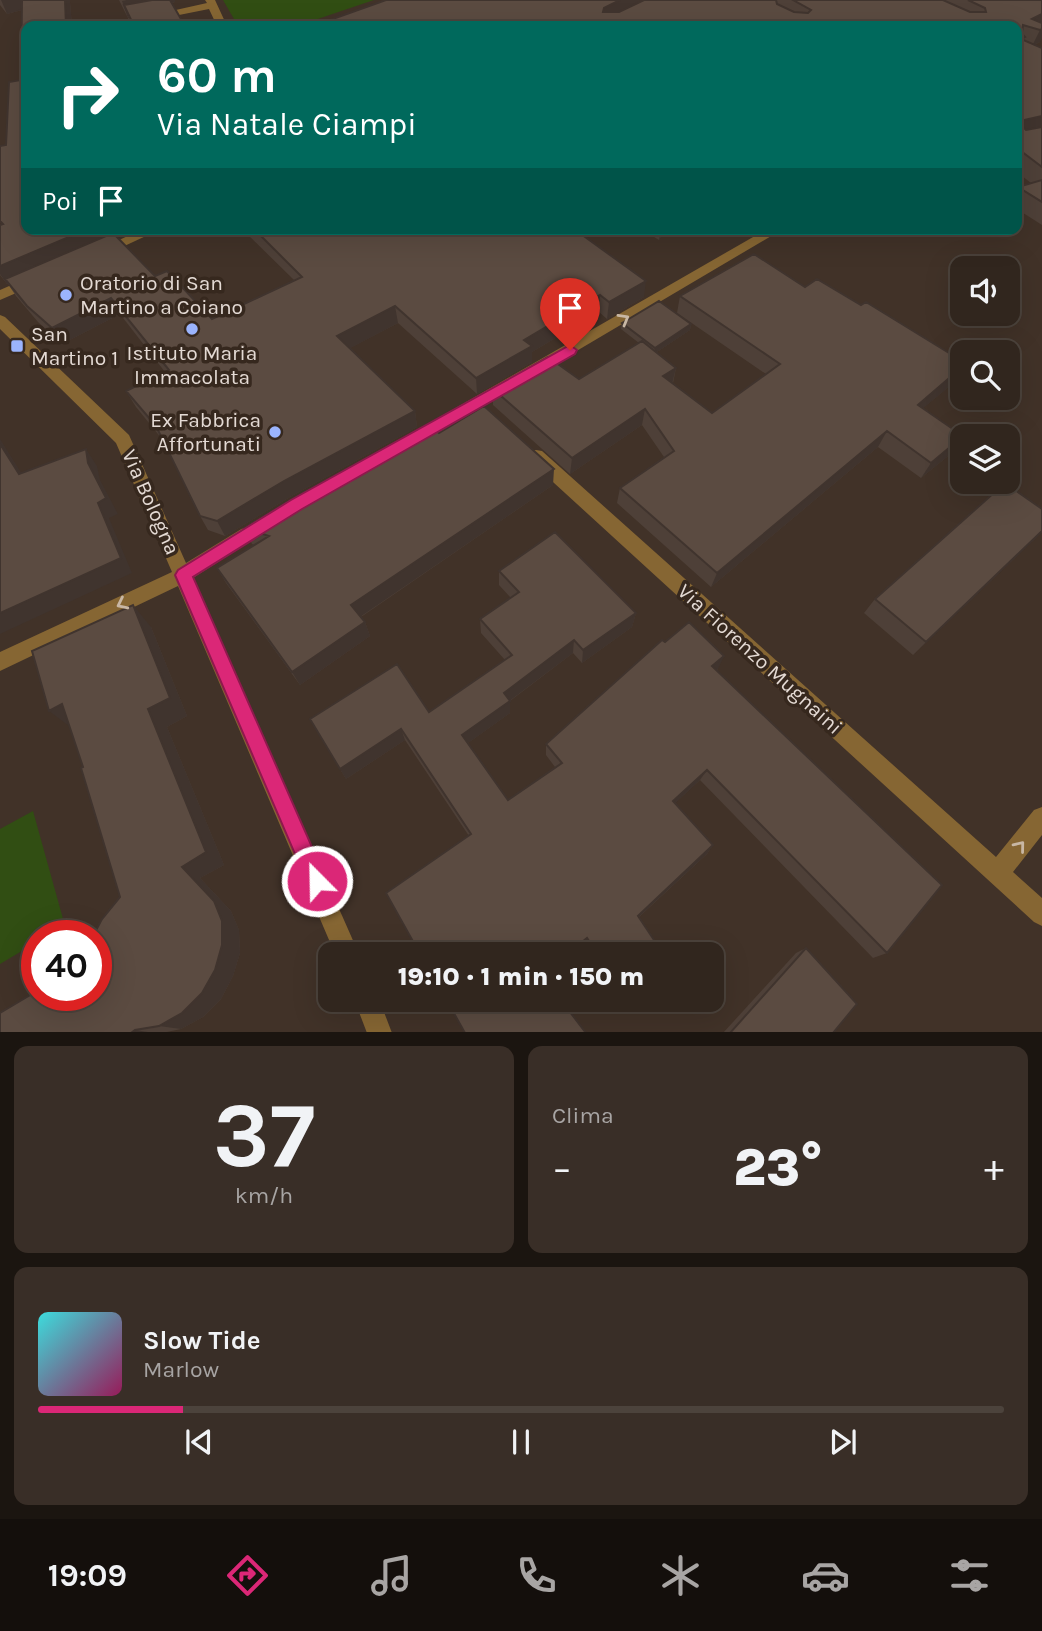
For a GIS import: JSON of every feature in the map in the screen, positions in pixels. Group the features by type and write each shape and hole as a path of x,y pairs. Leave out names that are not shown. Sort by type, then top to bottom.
{"street":[{"path":"131,21 211,3 220,21"},
{"path":"83,259 141,235"},
{"path":"394,451 484,409 767,235"},
{"path":"0,295 48,275"},
{"name":"Via Bologna","path":"0,320 123,439 342,942"},
{"name":"Via Fiorenzo Mugnaini","path":"520,442 1042,914"},
{"path":"0,663 184,575 286,511"},
{"path":"997,873 1042,818"},
{"path":"372,1012 380,1032"}],"green space":[{"path":"223,0 374,0 312,21 235,21"},
{"path":"33,811 63,920 21,920 21,952 0,964 0,829"}],"building":[{"path":"22,0 65,0 66,21 22,21"},
{"path":"170,0 182,21 132,21 124,5"},
{"path":"386,0 620,0 604,8 603,12 619,12 644,0 776,0 777,4 794,12 808,13 811,10 793,0 943,0 970,12 986,12 985,8 968,0 1042,0 1042,14 1032,19 1042,23 1042,29 1023,25 1022,34 1022,21 327,21"},
{"path":"1022,39 1042,48 1042,116 1024,120 1023,127 1026,130 1042,127 1042,167 1022,152"},
{"path":"21,80 21,235 74,235 0,266 0,225 3,224 0,221 0,146 6,145 9,82"},
{"path":"1042,180 1042,202 1022,190 1022,186"},
{"path":"108,235 115,235 155,276 167,271 212,319 302,277 260,235 582,235 646,281 609,302 600,295 524,340 532,346 476,378 395,306 337,336 415,411 284,481 217,521 200,516 156,426 126,391 169,370 111,298 52,328 27,306 5,279"},
{"path":"754,254 805,287 817,279 861,305 866,302 950,354 950,377 918,405 950,427 950,447 931,463 887,431 717,573 620,488 674,451 645,409 572,458 493,389 548,357 579,379 642,341 676,368 663,376 712,413 780,364 680,296"},
{"path":"659,301 691,324 655,348 622,323"},
{"path":"484,406 554,469 351,605 365,622 292,672 217,568 269,536 244,528 298,495 429,424 439,433"},
{"path":"0,444 19,474 86,449 88,463 106,498 98,503 121,558 0,613"},
{"path":"993,494 1020,494 1042,509 1042,531 926,642 875,599"},
{"path":"555,532 636,613 583,650 574,640 504,693 510,701 462,735 508,800 562,763 546,744 662,640 665,642 689,622 724,656 712,666 942,885 887,953 707,770 673,801 713,845 638,916 655,942 590,942 587,938 582,942 413,942 386,893 471,834 401,729 340,769 310,719 397,664 429,712 512,655 480,619 519,592 499,571"},
{"path":"133,605 170,698 148,709 206,852 182,867 214,901 222,921 222,945 215,970 202,993 182,1013 159,1026 132,1032 0,1032 0,1013 21,1001 21,1011 112,1011 112,920 101,920 120,897 62,704 49,711 32,651"},
{"path":"806,948 857,1004 834,1032 731,1032"},
{"path":"453,1012 570,1012 585,1032 464,1032"}],"place":[{"name":"Oratorio di San Martino a Coiano","path":"66,295"},
{"name":"Istituto Maria Immacolata","path":"192,329"},
{"name":"San Martino 1","path":"17,346"},
{"name":"Ex Fabbrica Affortunati","path":"275,432"}],"route":[{"path":"317,881 184,575 297,504 570,350"}]}
